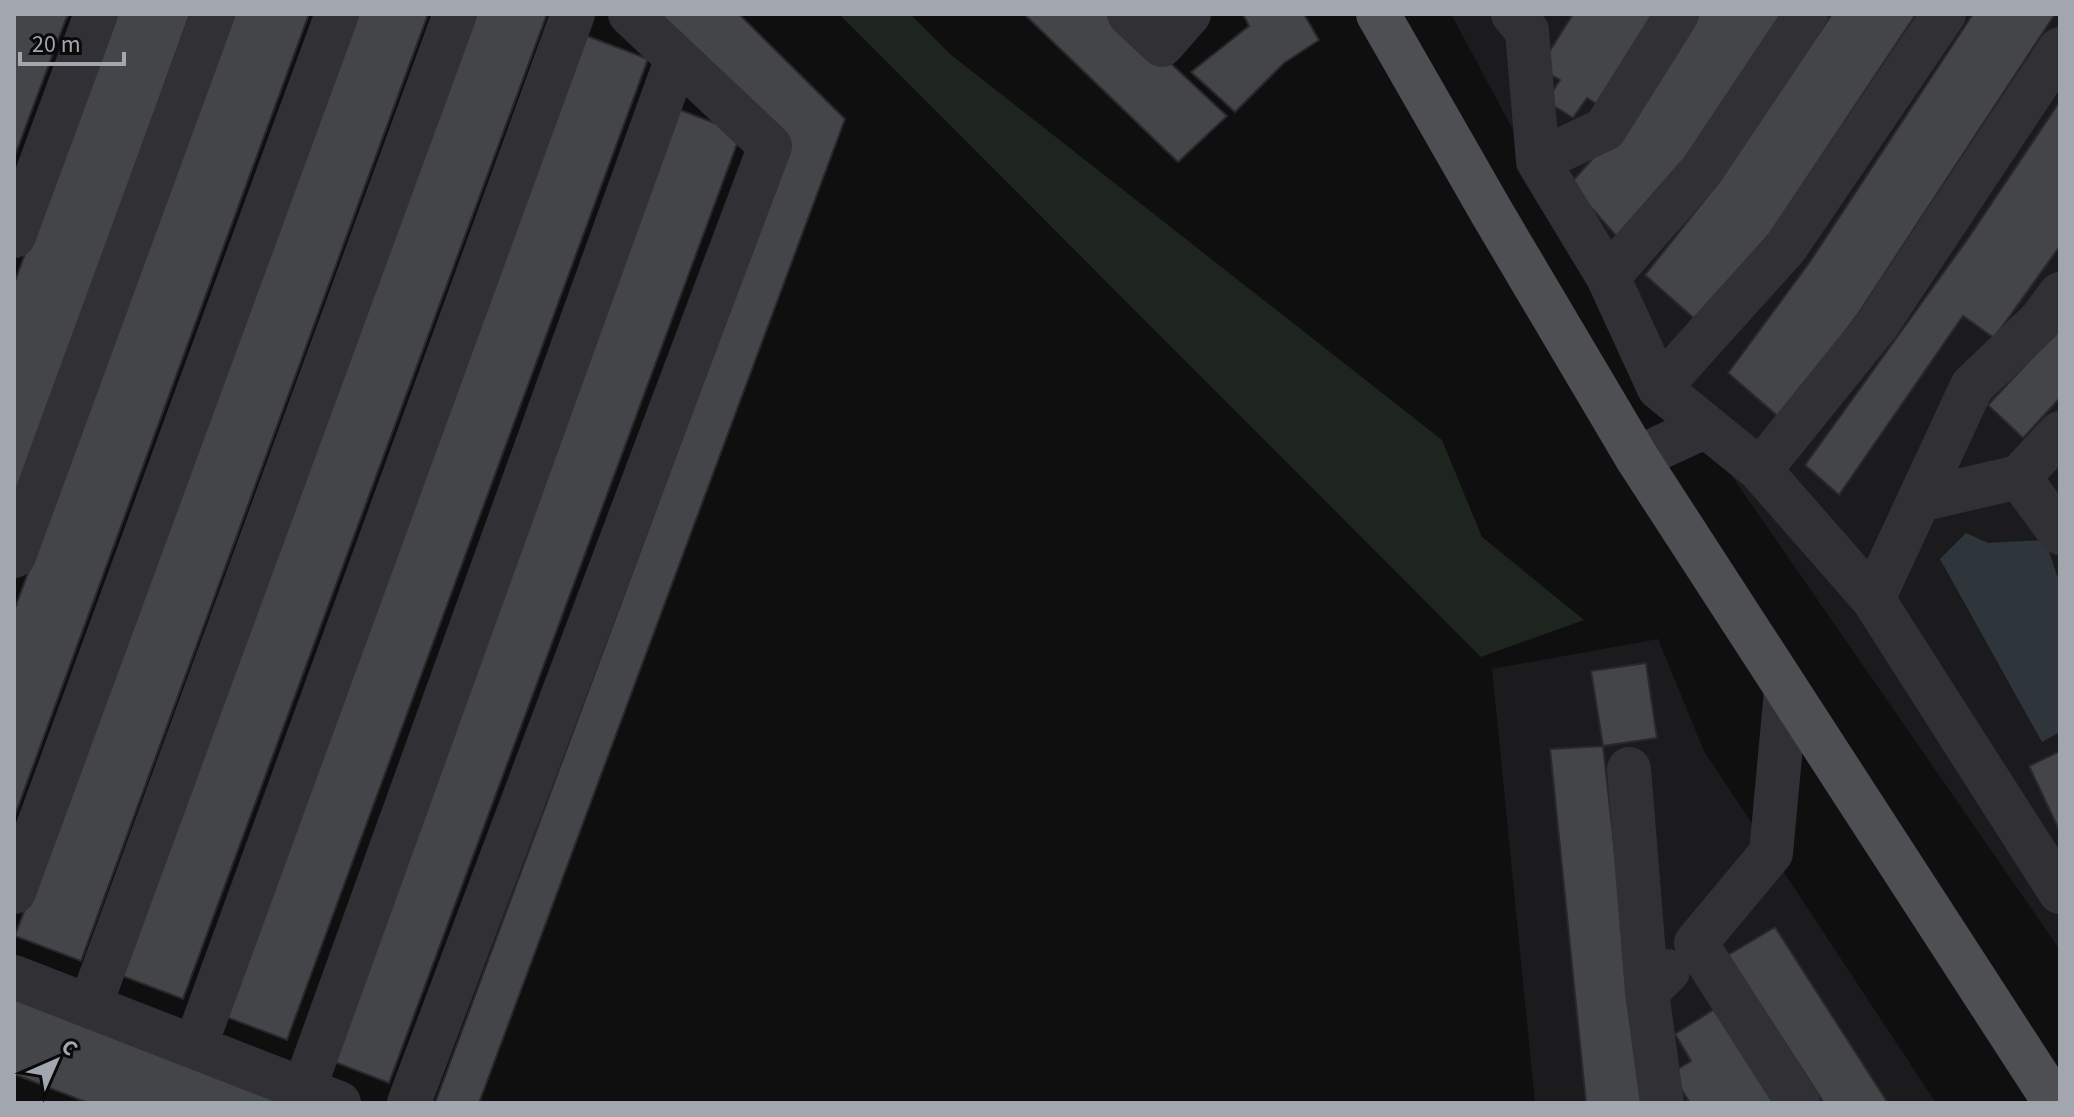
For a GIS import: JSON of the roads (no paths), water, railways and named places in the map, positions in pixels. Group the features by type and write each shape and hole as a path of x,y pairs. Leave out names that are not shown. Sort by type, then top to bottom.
{"main road":[{"path":"1378,14 1637,458 2055,1103"}],"lane":[{"path":"14,236 96,14"},
{"path":"14,556 213,14"},
{"path":"14,892 337,14"},
{"path":"90,1006 455,14"},
{"path":"195,1047 573,14"},
{"path":"409,1103 770,146 630,14"},
{"path":"1129,14 1162,45 1189,14"},
{"path":"1538,161 1605,129 1677,14"},
{"path":"1608,277 1702,170 1806,14"},
{"path":"1659,388 1786,247 1944,14"},
{"path":"1526,20 1538,161 1608,277 1659,388 1760,470 1873,599 2054,872"},
{"path":"1760,470 1877,325 2060,49"},
{"path":"14,977 321,1096 677,58"},
{"path":"1873,599 1972,386 2040,321 2060,294"},
{"path":"1637,458 1704,427"},
{"path":"1919,500 2019,477 2060,433"},
{"path":"2019,477 2060,533"},
{"path":"1647,992 1696,943 1771,853 1786,691"},
{"path":"1629,769 1647,992 1662,1103"},
{"path":"1696,943 1798,1103"}]}
